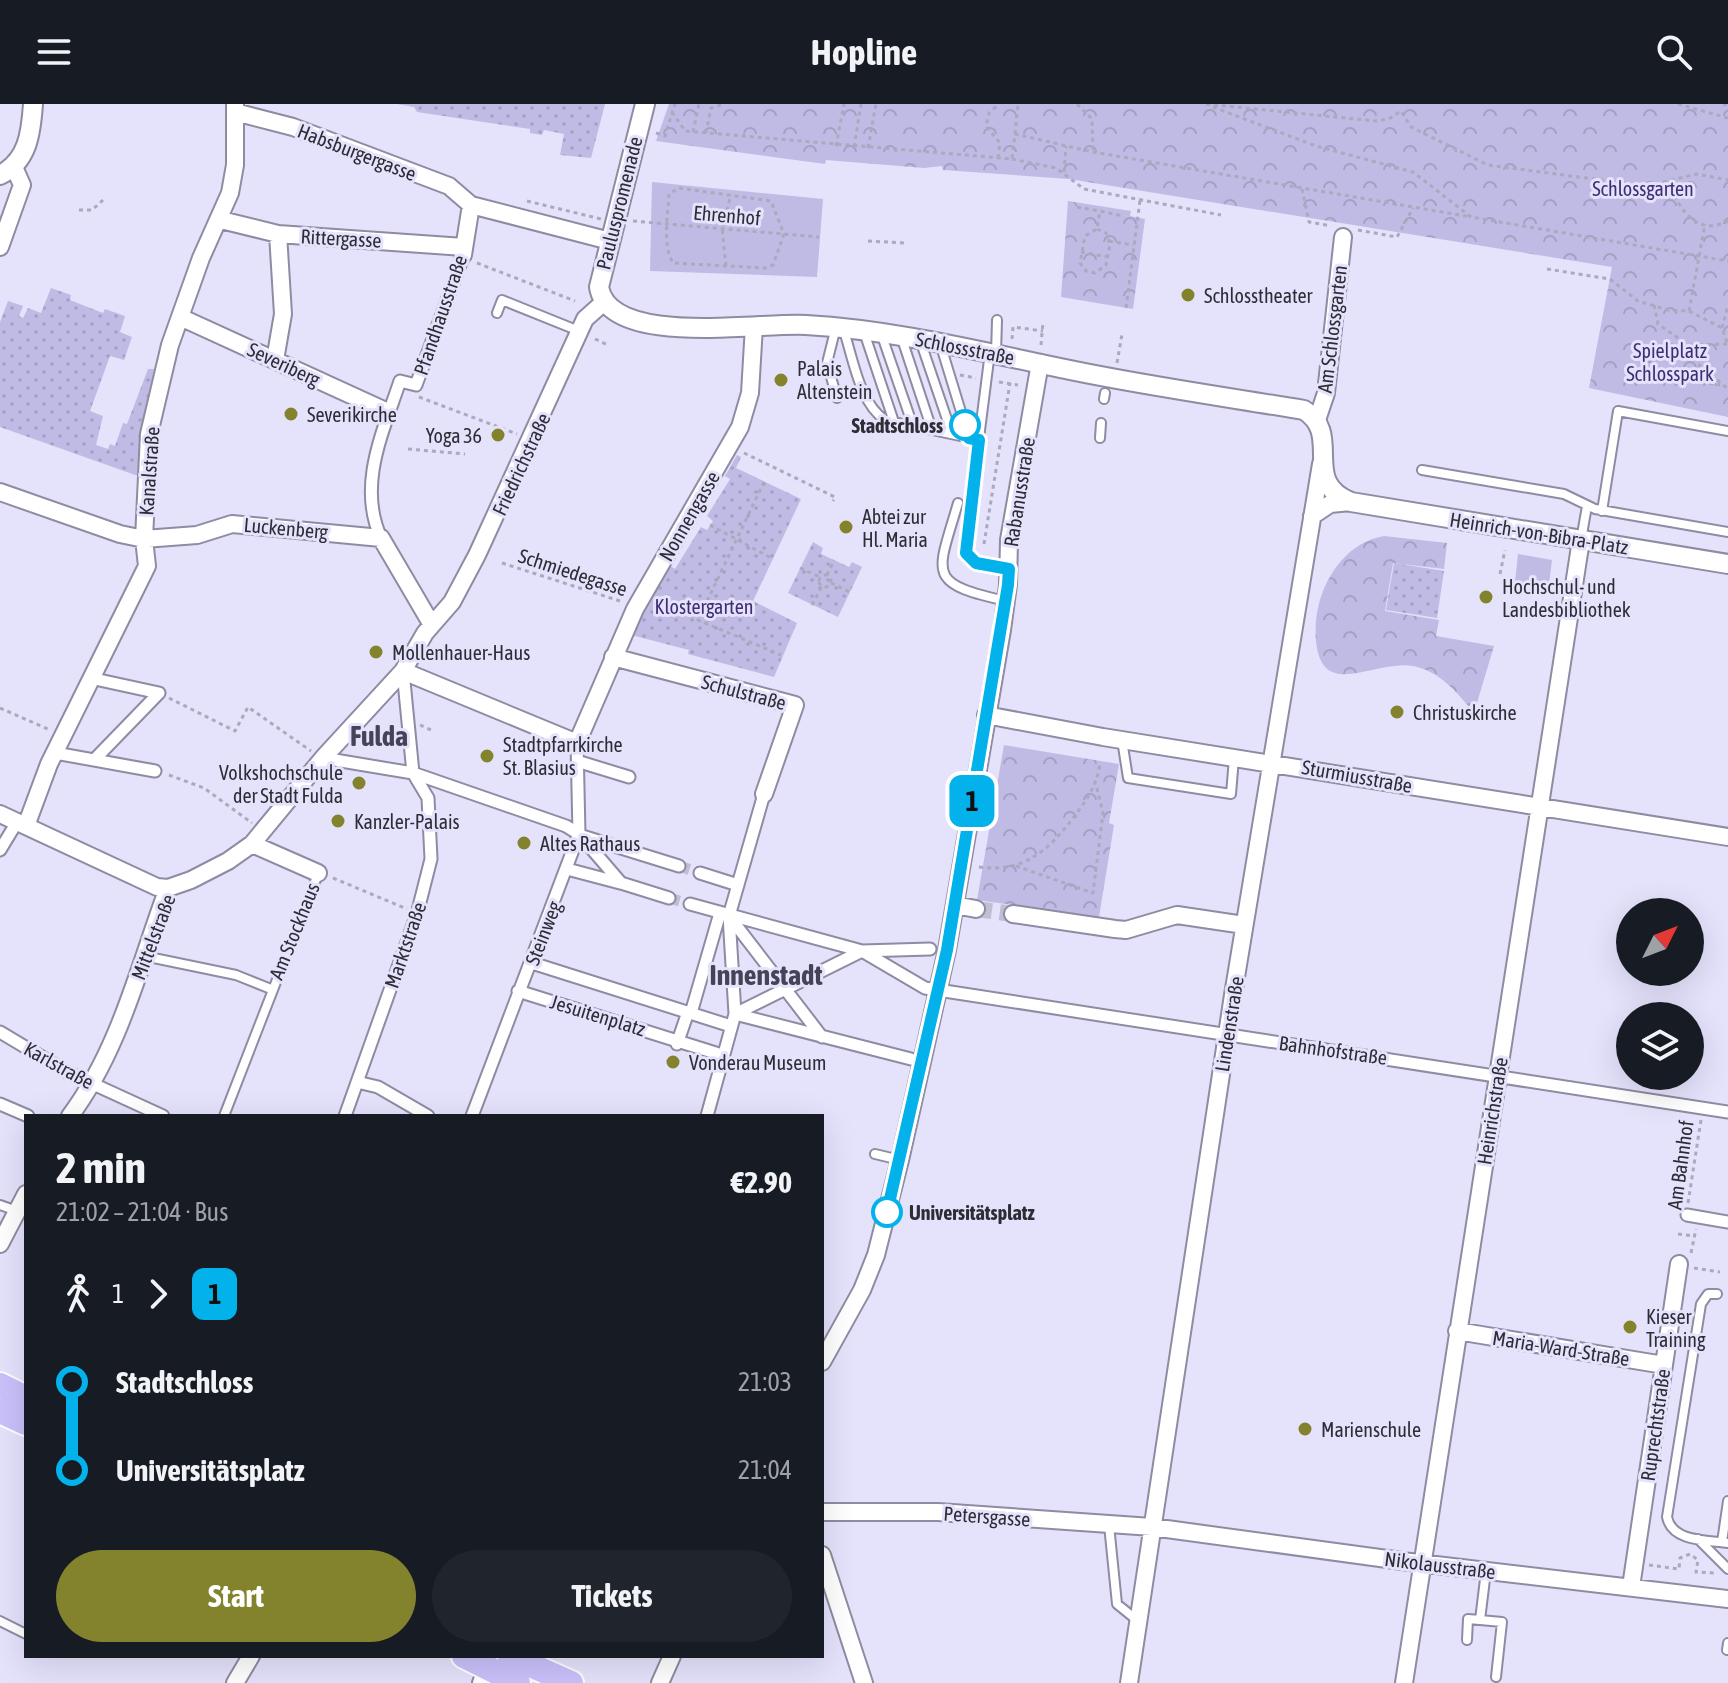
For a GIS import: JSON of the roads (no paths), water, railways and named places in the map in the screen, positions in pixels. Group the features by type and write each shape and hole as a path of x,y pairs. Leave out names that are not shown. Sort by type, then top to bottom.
{"main road":[{"path":"0,1385 24,1397"},
{"path":"0,1411 24,1422"},
{"path":"466,1658 484,1675 518,1683"},
{"path":"515,1658 571,1683"}],"street":[{"path":"0,247 22,185 7,171 30,135 33,104"},
{"name":"Pauluspromenade","path":"604,302 600,278 645,104"},
{"name":"Habsburgergasse","path":"235,108 449,186 471,205"},
{"name":"Kanalstraße","path":"0,850 22,824 90,678 147,566 144,539 149,434 196,256 221,220 235,165 235,108"},
{"path":"471,205 610,241"},
{"name":"Pfandhausstraße","path":"432,625 381,538 370,504 388,412 400,381 416,385 463,252 471,205"},
{"name":"Rittergasse","path":"221,220 278,234 463,252"},
{"name":"Am Schlossgarten","path":"1319,424 1350,233"},
{"path":"275,360 283,314 278,234"},
{"name":"Schlossstraße","path":"604,302 616,315 654,326 839,327 901,335 1304,410 1319,424"},
{"name":"Friedrichstraße","path":"403,671 432,625 452,602 477,555 579,331 593,309 604,302"},
{"name":"Severiberg","path":"180,317 388,412"},
{"name":"Nonnengasse","path":"577,743 635,609 730,446 750,393 754,326"},
{"name":"Rabanusstraße","path":"824,1358 862,1290 876,1255 939,990 1006,601 1009,540 1040,363"},
{"name":"Lindenstraße","path":"1129,1683 1244,925 1321,464 1319,424"},
{"path":"1321,464 1328,486 1351,502"},
{"path":"0,492 144,539"},
{"name":"Heinrich-von-Bibra-Platz","path":"1312,516 1330,504 1351,502 1728,564"},
{"name":"Luckenberg","path":"144,539 197,535 232,524 381,538"},
{"name":"Heinrichstraße","path":"1404,1683 1581,540"},
{"name":"Schulstraße","path":"613,657 795,705 764,794 740,880"},
{"path":"403,671 577,743"},
{"name":"Marktstraße","path":"346,1114 417,914 431,859 428,798 413,773 413,722 403,671"},
{"name":"Mittelstraße","path":"71,1114 93,1085 118,1030 168,888 228,861 252,844 319,756 403,671"},
{"path":"90,678 159,693 94,760"},
{"name":"Sturmiusstraße","path":"986,715 1122,740 1270,761 1728,837"},
{"name":"Steinweg","path":"473,1114 579,834 580,762 577,743"},
{"path":"55,753 155,771"},
{"path":"319,756 413,773 566,826 579,834 660,855 679,866"},
{"path":"580,762 629,777"},
{"path":"0,814 116,870 157,887 168,888"},
{"path":"579,834 621,883"},
{"path":"252,844 318,873"},
{"path":"567,869 669,898"},
{"path":"678,1042 724,915 740,880 700,873"},
{"path":"690,904 862,951 925,988 939,990"},
{"path":"955,905 976,909"},
{"path":"1013,914 1115,929 1139,927 1177,915 1244,925"},
{"path":"724,915 822,1037"},
{"path":"707,1114 733,1020 724,915"},
{"path":"733,1020 785,989 862,951 930,949"},
{"path":"532,963 689,1012 822,1037 911,1059"},
{"name":"Bahnhofstraße","path":"939,990 1498,1074 1728,1112"},
{"name":"Jesuitenplatz","path":"518,991 722,1055"},
{"name":"Karlstraße","path":"1,1036 93,1085 158,1114"},
{"path":"357,1082 378,1087 425,1114"},
{"path":"0,1104 24,1114"},
{"path":"0,1244 24,1198"},
{"path":"1692,1218 1728,1222"},
{"name":"Ruprechtstraße","path":"1631,1587 1670,1366 1668,1286 1679,1264"},
{"name":"Maria-Ward-Straße","path":"1457,1331 1670,1366"},
{"name":"Petersgasse","path":"824,1512 938,1512 1152,1527"},
{"name":"Nikolausstraße","path":"1152,1527 1728,1599"},
{"path":"824,1561 864,1683"},
{"path":"238,1681 250,1658"},
{"path":"660,1683 671,1658"}],"lane":[{"path":"497,313 502,300 579,331"},
{"path":"997,320 974,439 966,553 976,563 1009,569"},
{"path":"839,327 868,402 877,415 894,422 974,439"},
{"path":"837,398 827,363 839,327"},
{"path":"872,331 894,422"},
{"path":"872,331 913,426"},
{"path":"901,335 932,430"},
{"path":"920,339 952,434"},
{"path":"940,343 974,439"},
{"path":"1602,511 1618,411 1728,431"},
{"path":"1100,438 1101,423"},
{"path":"1422,470 1564,494 1602,511 1728,532"},
{"path":"958,503 942,559 946,577 961,591 1006,601"},
{"path":"1581,540 1587,506"},
{"path":"1122,740 1128,778 1231,794 1234,756"},
{"name":"Am Stockhaus","path":"225,1114 318,873"},
{"name":"Am Stockhaus","path":"143,955 236,975 271,989"},
{"path":"875,1154 900,1160"},
{"path":"0,1205 17,1211"},
{"path":"1717,1294 1708,1294 1701,1304 1667,1517 1673,1531 1725,1543 1728,1501"},
{"path":"1109,1525 1117,1604 1138,1622"},
{"path":"1696,1538 1728,1569"},
{"path":"1480,1620 1486,1571"},
{"path":"1467,1640 1468,1619 1502,1622 1496,1677"},
{"path":"1,1623 24,1633"}],"tunnel":[{"path":"679,866 700,873"},
{"path":"669,898 690,904"},
{"path":"976,909 1013,914"}],"place":[{"name":"Schlosstheater","path":"1188,295"},
{"name":"Palais Altenstein","path":"781,380"},
{"name":"Severikirche","path":"291,414"},
{"name":"Stadtschloss","path":"965,425"},
{"name":"Yoga 36","path":"498,435"},
{"name":"Abtei zur Hl. Maria","path":"846,527"},
{"name":"Hochschul- und Landesbibliothek","path":"1486,597"},
{"name":"Mollenhauer-Haus","path":"376,652"},
{"name":"Christuskirche","path":"1397,712"},
{"name":"Stadtpfarrkirche St. Blasius","path":"487,756"},
{"name":"Volkshochschule der Stadt Fulda","path":"359,783"},
{"name":"Kanzler-Palais","path":"338,821"},
{"name":"Altes Rathaus","path":"524,843"},
{"name":"Vonderau Museum","path":"673,1062"},
{"name":"Universitätsplatz","path":"887,1212"},
{"name":"Kieser Training","path":"1630,1327"},
{"name":"Marienschule","path":"1305,1429"}],"district":[{"name":"Fulda","path":"379,736"},
{"name":"Innenstadt","path":"766,975"}],"park label":[{"name":"Schlossgarten","path":"1643,188"},
{"name":"Spielplatz Schlosspark","path":"1670,362"},
{"name":"Klostergarten","path":"704,606"}]}
